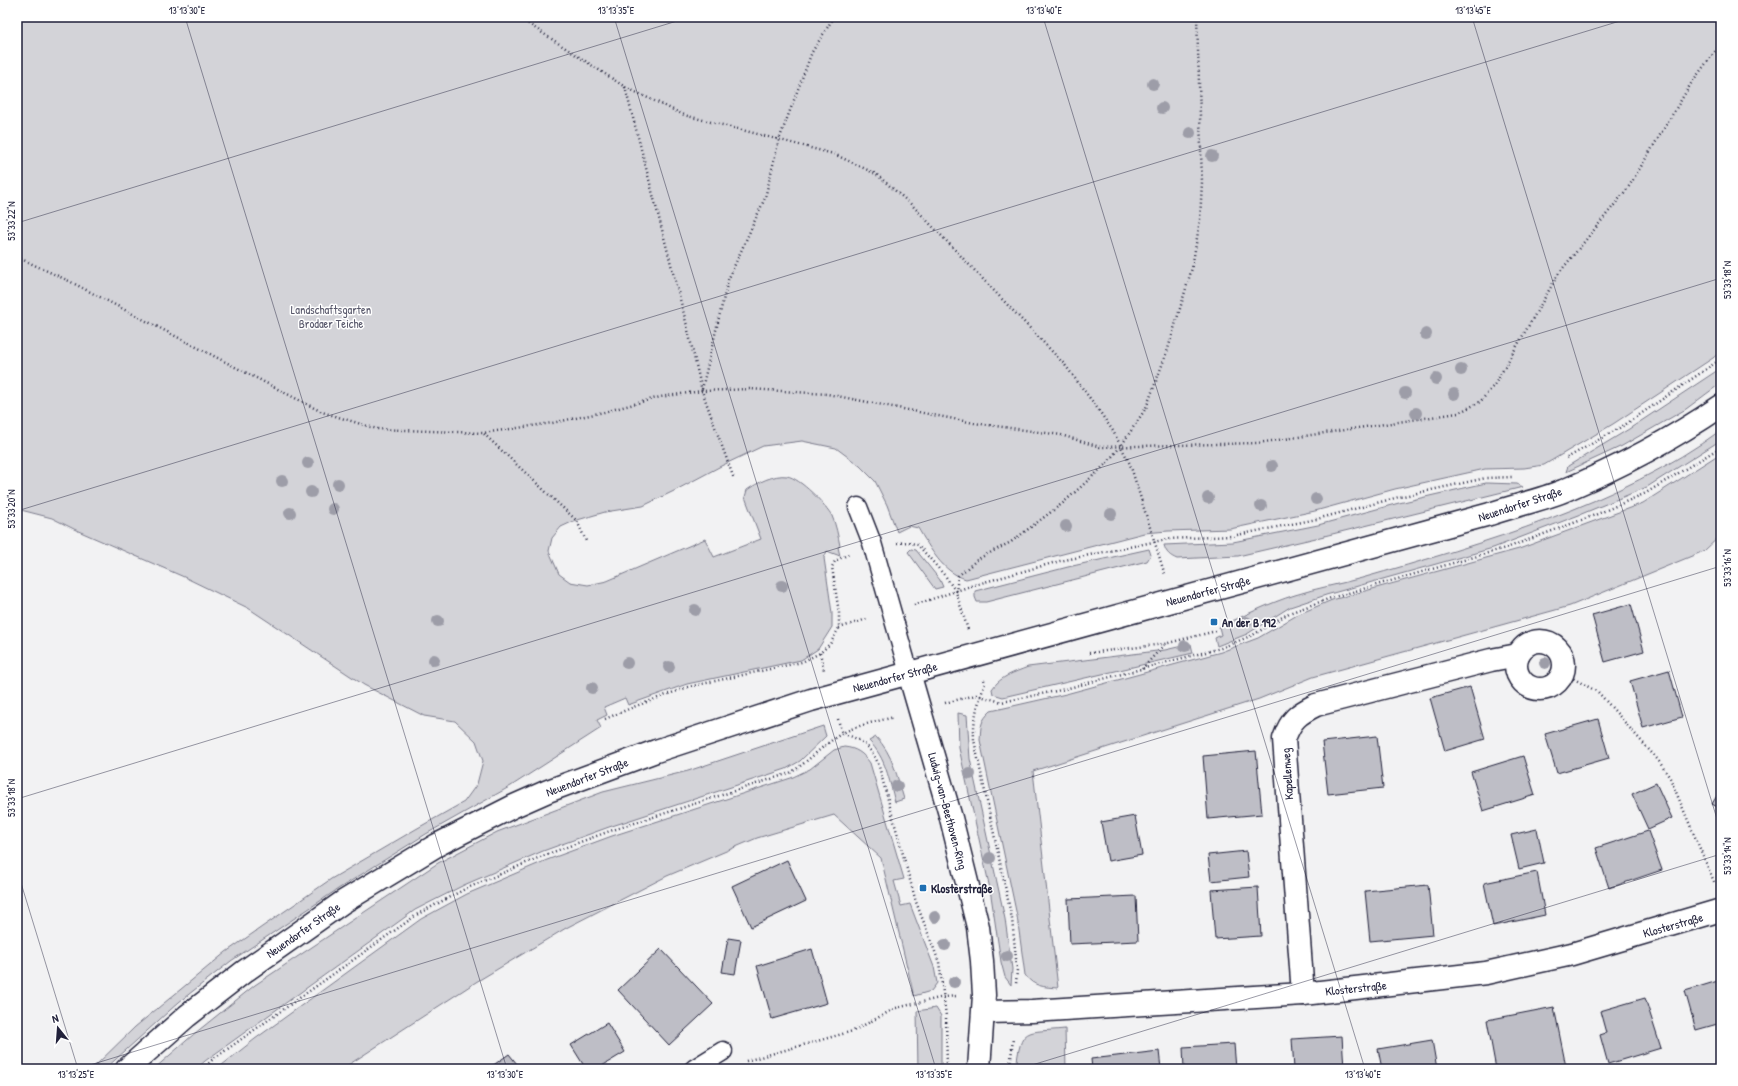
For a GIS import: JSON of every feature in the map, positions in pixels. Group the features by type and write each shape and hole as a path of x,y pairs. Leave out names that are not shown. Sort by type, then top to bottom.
{"street":[{"name":"Neuendorfer Straße","path":"127,1069 187,1016 245,971 343,902 444,841 514,806 548,791 656,751 811,700 1490,514 1561,491 1630,460 1694,424 1721,406"},
{"path":"1534,641 1547,642 1558,648 1563,657 1563,674 1551,686 1536,689 1524,683 1516,670 1518,655 1524,646 1534,641"},
{"name":"Kapellenweg","path":"1303,994 1284,739 1289,726 1300,713 1316,705 1491,660 1518,655"},
{"name":"Ludwig-van-Beethoven-Ring","path":"909,673 951,818 978,926 982,961 984,1012 978,1069"},
{"name":"Klosterstraße","path":"984,1012 1014,1012 1303,994 1486,973 1572,954 1720,900"}],"lane":[{"path":"858,507 872,543 909,673"},
{"path":"694,1069 723,1051"}],"path":[{"path":"518,17 625,87 684,115 834,154 876,174 913,206 1064,365 1095,404 1121,446 1130,464 1173,601"},
{"path":"702,391 728,280 765,198 778,140 812,52 834,17"},
{"path":"956,592 958,576 978,559 1011,542 1063,503 1105,465 1121,446 1146,408 1168,349 1192,268 1200,220 1202,182 1197,17"},
{"path":"17,257 69,281 322,412 377,429 484,433 552,423 604,412 660,397 702,391 749,389 827,394 974,423 1060,435 1100,447 1258,443 1458,413 1480,402 1495,384 1558,273 1628,188 1692,82 1717,49 1721,41"},
{"path":"625,87 687,326 702,391 734,479"},
{"path":"1565,459 1626,424 1721,359"},
{"path":"484,433 577,521 586,541"},
{"path":"203,1069 212,1060 418,914 465,889 545,855 610,831 790,773 805,764 829,743 848,730 976,695 981,695 992,700 1002,702 1061,690 1221,648 1253,635 1289,613 1331,598 1509,547 1595,515 1646,493 1721,447"},
{"path":"839,628 956,592 974,585 1060,561 1168,538 1232,536 1317,519 1399,497 1486,478 1517,477"},
{"path":"908,542 918,545 956,592"},
{"path":"605,719 688,687 802,662 820,653 830,644 839,628 839,613 832,567 835,561"},
{"path":"1087,654 1164,644 1216,631"},
{"path":"1141,670 1164,644"},
{"path":"1563,674 1598,692 1658,760 1670,778 1720,900"},
{"path":"991,678 985,683 973,722 974,740 1012,918 1017,969 1010,1069"},
{"path":"842,734 854,737 866,744 874,753 878,763 916,902 939,962 946,1016 947,1069"},
{"path":"741,1063 853,1030 896,1008 932,1000"}],"green space":[{"name":"Landschaftsgarten Brodaer Teiche","path":"17,17 1721,17 1721,351 1713,358 1613,424 1544,465 1524,468 1485,469 1395,489 1315,511 1230,529 1144,533 966,579 958,576 943,565 932,551 918,528 909,526 897,532 887,505 875,481 860,466 836,448 802,441 763,446 643,506 605,512 574,521 561,527 552,538 549,551 559,574 570,582 588,585 607,581 705,539 714,557 761,539 745,497 747,490 761,482 777,476 787,476 792,478 805,487 824,505 832,516 836,527 840,546 838,547 840,556 827,551 824,558 832,613 832,627 818,649 801,660 687,684 628,705 625,698 604,707 607,715 597,720 601,728 511,786 426,834 338,889 231,961 179,1002 105,1069 92,1069 135,1027 226,952 331,879 464,802 477,784 483,761 476,741 455,721 424,716 364,685 248,608 184,577 52,518 17,509"},
{"path":"1721,368 1721,383 1686,409 1622,446 1566,472 1568,466 1629,429"},
{"path":"1721,430 1721,440 1647,487 1493,548 1326,595 1290,607 1247,634 1217,646 1215,638 1221,635 1219,627 1266,606 1285,598 1362,578 1454,551 1549,519 1639,480 1682,456"},
{"path":"1721,453 1721,535 1704,551 1570,606 1313,677 1259,699 1033,771 1058,988 1044,987 1028,979 1025,975 1017,916 980,740 982,724 991,711 1066,694 1221,652 1258,638 1299,614 1332,600 1519,549 1643,503"},
{"path":"1486,483 1517,484 1523,487 1238,556 1177,559 1169,554 1164,545 1233,542 1318,525 1399,503"},
{"path":"911,549 916,550 940,580 943,587 935,589 908,552"},
{"path":"1149,549 1151,555 1147,561 986,602 977,602 975,597 975,591 1068,567"},
{"path":"1191,644 1193,653 1003,697 993,694 992,689 999,681 1008,675 1028,667 1165,650"},
{"path":"958,713 967,715 970,759 1005,919 1012,969 1011,985 1005,977 1001,962 990,889 959,748"},
{"path":"823,726 826,736 800,761 786,769 609,827 543,851 464,885 415,910 196,1069 154,1069 194,1034 255,985 438,863 497,832 603,792 688,771"},
{"path":"876,737 887,751 897,774 904,799 895,802 883,762 869,741"},
{"path":"844,747 859,752 865,756 870,763 904,879 894,881 901,906 910,904 934,967 937,983 931,991 914,996 881,858 834,815 757,838 667,876 566,928 476,982 342,1069 217,1069 255,1039 421,919 467,894 547,860 612,836 791,778 810,769 834,750"},
{"path":"936,1008 941,1016 941,1069 918,1069 917,1011"},
{"path":"1065,1029 1066,1069 1016,1069 1020,1045 1027,1034 1033,1032"}],"building":[{"path":"1631,604 1644,651 1605,662 1592,615"},
{"path":"1669,670 1682,717 1643,728 1630,681"},
{"path":"1470,687 1485,739 1445,751 1430,698"},
{"path":"1598,719 1609,758 1557,773 1545,734"},
{"path":"1377,736 1383,788 1328,794 1322,742"},
{"path":"1256,751 1262,814 1208,819 1203,756"},
{"path":"1523,756 1535,795 1483,811 1471,772"},
{"path":"1656,783 1672,818 1648,829 1632,794"},
{"path":"1721,789 1721,809 1712,804"},
{"path":"1135,816 1142,855 1108,861 1101,822"},
{"path":"1537,829 1544,863 1519,869 1511,835"},
{"path":"1648,831 1662,870 1609,888 1596,848"},
{"path":"1246,851 1249,877 1211,881 1208,855"},
{"path":"787,860 806,901 751,927 732,886"},
{"path":"1537,872 1545,915 1493,926 1484,883"},
{"path":"1428,885 1433,935 1370,941 1365,891"},
{"path":"1258,887 1261,936 1215,939 1211,890"},
{"path":"1136,896 1138,941 1070,944 1068,899"},
{"path":"728,938 741,940 735,974 722,972"},
{"path":"661,949 713,1004 669,1045 618,990"},
{"path":"812,949 827,1003 772,1019 757,966"},
{"path":"1721,980 1721,1023 1696,1030 1685,991"},
{"path":"1645,998 1661,1048 1608,1064 1600,1035 1606,1033 1600,1011"},
{"path":"1554,1007 1566,1067 1554,1069 1496,1069 1487,1020"},
{"path":"607,1023 625,1052 597,1069 586,1069 571,1045"},
{"path":"1342,1036 1344,1069 1294,1069 1292,1039"},
{"path":"1432,1040 1437,1069 1382,1069 1378,1049"},
{"path":"1234,1044 1236,1069 1184,1069 1183,1047"},
{"path":"1159,1051 1161,1069 1092,1069 1091,1059"},
{"path":"509,1054 521,1069 488,1069"},
{"path":"1092,1066 1092,1069 1066,1069"}],"place":[{"name":"An der B 192","path":"1214,622"},
{"name":"Klosterstraße","path":"923,888"}]}
